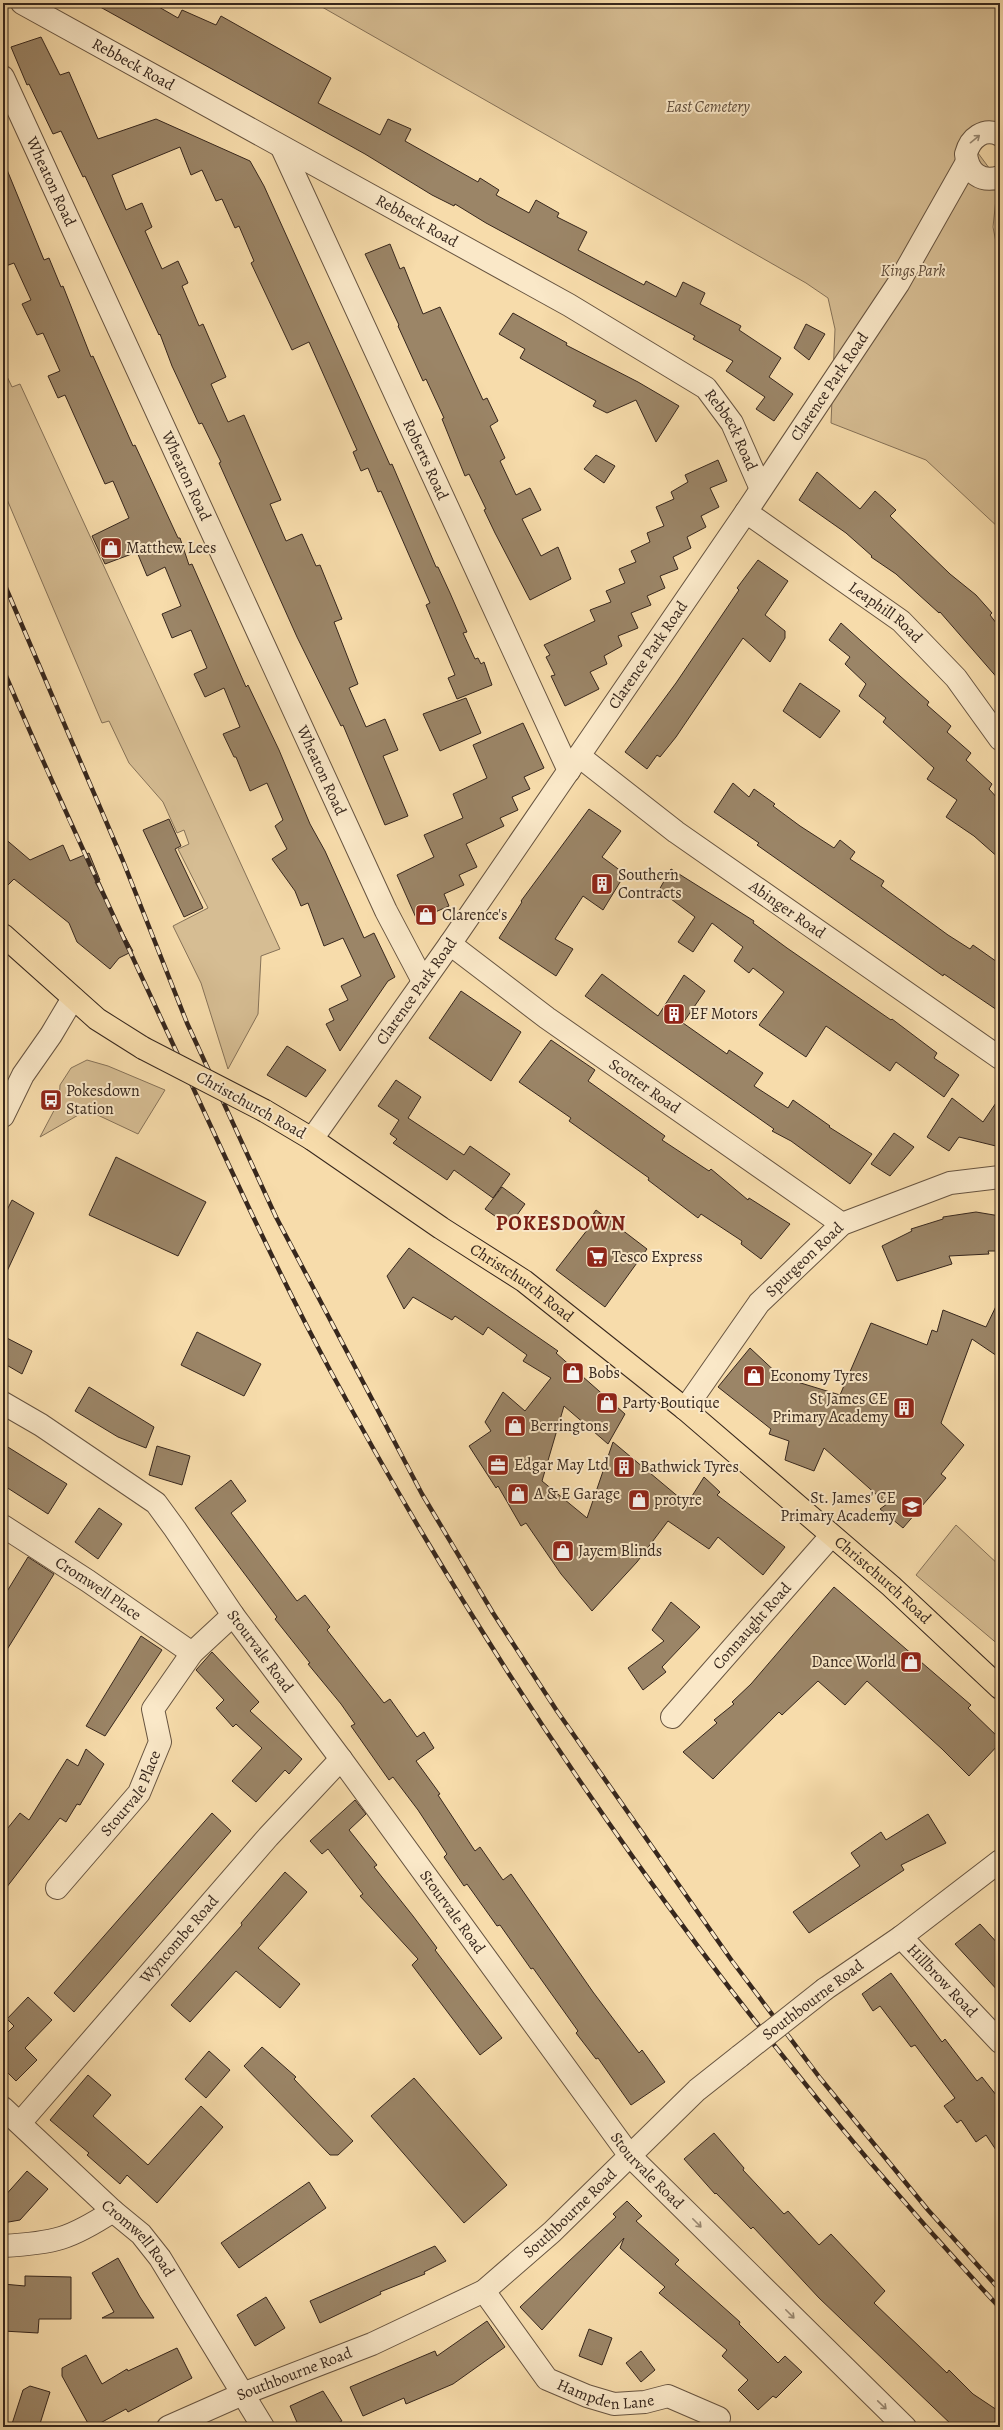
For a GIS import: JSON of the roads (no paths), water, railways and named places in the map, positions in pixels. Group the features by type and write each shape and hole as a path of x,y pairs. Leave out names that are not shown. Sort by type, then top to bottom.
{"main road":[{"name":"Christchurch Road","path":"3,935 97,1019 143,1048 265,1111 312,1139 441,1228 524,1281 685,1409 891,1586 1000,1688"}],"street":[{"name":"Rebbeck Road","path":"22,3 282,148 569,305 706,388 732,423 761,489"},
{"name":"Wheaton Road","path":"3,77 386,911 423,981"},
{"name":"Clarence Park Road","path":"312,1139 450,944 574,764 746,512 898,284 967,162 966,154 973,139 988,132 1000,135"},
{"name":"Roberts Road","path":"282,148 574,764"},
{"path":"967,162 971,171 977,176 993,180 1000,178"},
{"name":"Leaphill Road","path":"746,512 900,621 956,678 1000,739"},
{"name":"Abinger Road","path":"574,764 676,832 1000,1058"},
{"name":"Scotter Road","path":"450,944 547,1018 842,1224"},
{"path":"3,1116 23,1075 51,1035 72,998"},
{"name":"Spurgeon Road","path":"685,1409 759,1303 842,1224 950,1183 1000,1177"},
{"name":"Stourvale Road","path":"3,1403 41,1425 156,1503 233,1615 341,1759 630,2156 905,2427"},
{"name":"Cromwell Place","path":"3,1526 88,1580 192,1653"},
{"name":"Connaught Road","path":"672,1717 831,1536"},
{"name":"Stourvale Place","path":"58,1888 139,1793 160,1742 153,1709 192,1653 233,1615"},
{"name":"Wyncombe Road","path":"20,2123 268,1837 341,1759"},
{"name":"Southbourne Road","path":"168,2427 244,2393 372,2344 484,2292 552,2232 697,2090 825,1989 901,1937 1000,1861"},
{"name":"Hillbrow Road","path":"901,1937 1000,2042"},
{"name":"Cromwell Road","path":"3,2108 113,2211 141,2234 160,2258 244,2393 263,2427"},
{"path":"3,2246 42,2244 67,2237 113,2211"},
{"name":"Hampden Lane","path":"484,2292 547,2378 587,2396 614,2404 645,2402 668,2396 719,2418"}],"railway":[{"path":"3,581 123,861 187,1023 276,1217 422,1494 493,1613 557,1711 732,1961 820,2078 928,2210 1000,2290"},
{"path":"3,669 107,902 229,1166 289,1290 331,1372 401,1497 476,1621 554,1742 636,1861 722,1978 811,2091 904,2201 1000,2308"}],"place":[{"name":"Matthew Lees","path":"111,548"},
{"name":"Southern Contracts","path":"602,884"},
{"name":"Clarence's","path":"426,915"},
{"name":"EF Motors","path":"674,1014"},
{"name":"Pokesdown Station","path":"51,1100"},
{"name":"Tesco Express","path":"597,1257"},
{"name":"Bobs","path":"573,1373"},
{"name":"Economy Tyres","path":"754,1376"},
{"name":"Party Boutique","path":"607,1403"},
{"name":"St James CE Primary Academy","path":"904,1408"},
{"name":"Berringtons","path":"515,1426"},
{"name":"Edgar May Ltd","path":"498,1465"},
{"name":"Bathwick Tyres","path":"624,1467"},
{"name":"A & E Garage","path":"518,1494"},
{"name":"protyre","path":"639,1500"},
{"name":"St. James' CE Primary Academy","path":"912,1507"},
{"name":"Jayem Blinds","path":"563,1551"},
{"name":"Dance World","path":"911,1662"}],"district":[{"name":"POKESDOWN","path":"561,1223"}],"park label":[{"name":"East Cemetery","path":"708,107"},
{"name":"Kings Park","path":"913,271"}]}
